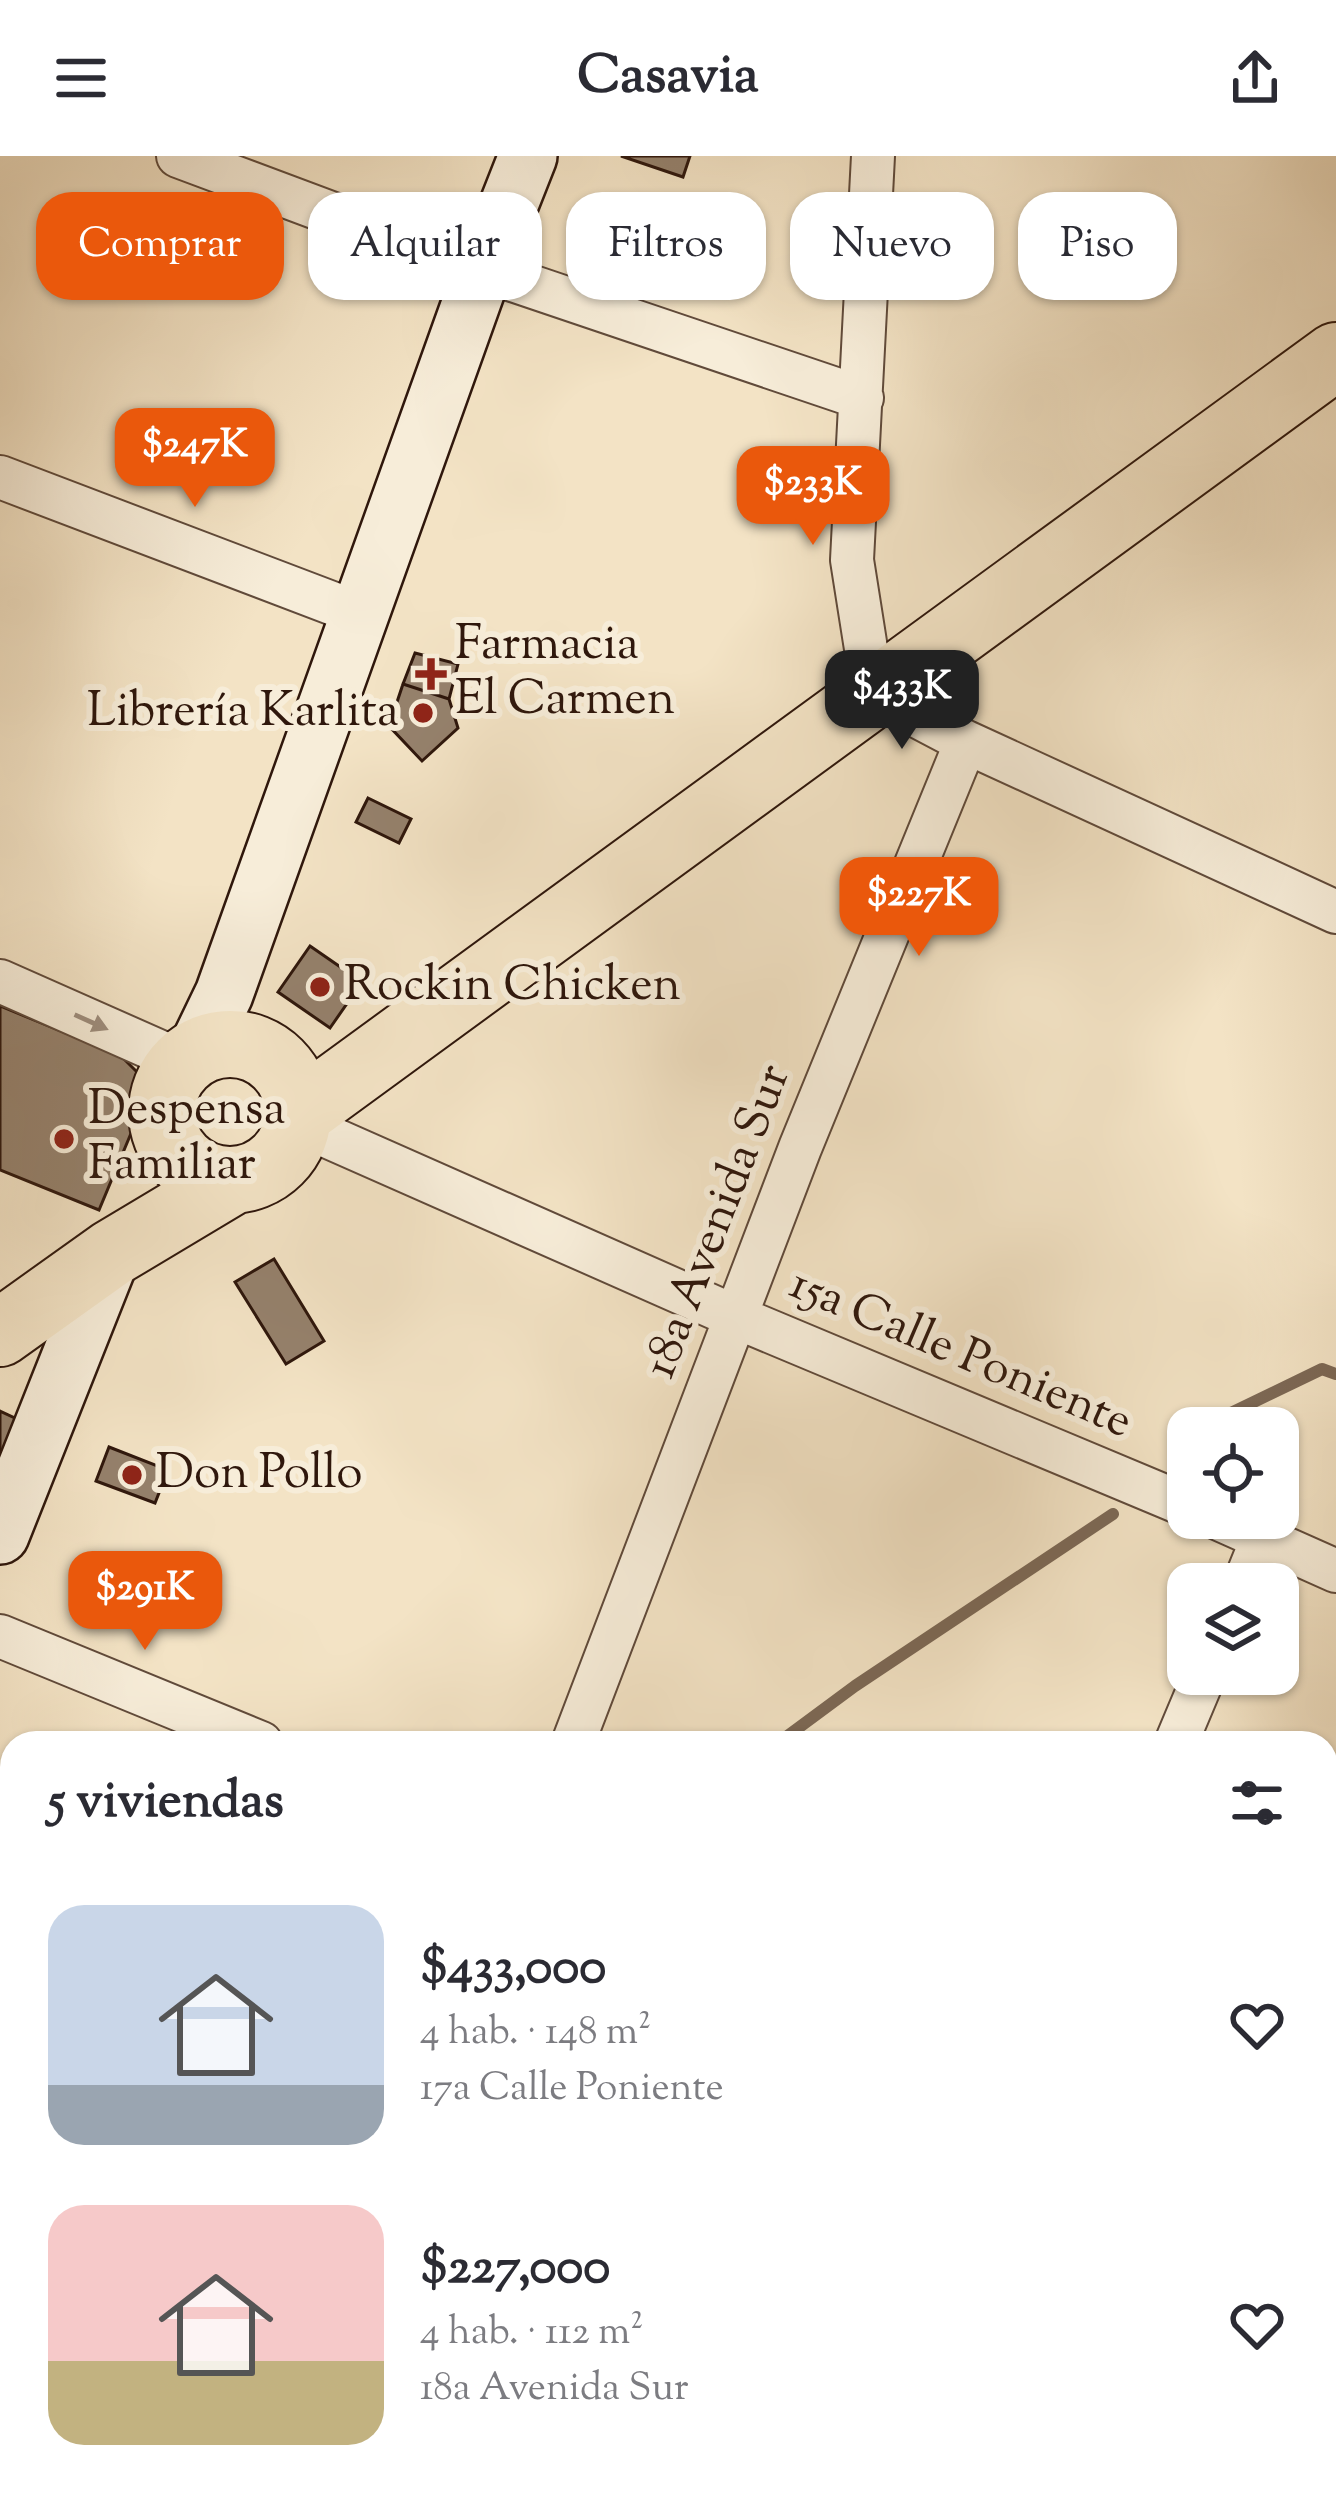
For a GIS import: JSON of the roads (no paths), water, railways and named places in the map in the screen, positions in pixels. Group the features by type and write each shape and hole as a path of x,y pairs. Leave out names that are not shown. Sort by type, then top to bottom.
{"main road":[{"path":"234,1180 194,1170 166,1139 237,1072 378,1053 1336,356"},
{"path":"0,1333 112,1253 234,1180 276,1162 290,1144 237,1072"},
{"path":"112,1253 237,1072"}],"street":[{"path":"178,156 308,204"},
{"path":"514,192 528,156"},
{"path":"873,156 852,560 873,694 1336,912"},
{"path":"542,289 862,398"},
{"path":"237,1072 363,615 472,300"},
{"path":"0,477 363,615"},
{"name":"18a Avenida Sur","path":"578,1731 800,1148 967,742"},
{"name":"15a Calle Poniente","path":"0,981 237,1072 736,1317 1167,1497"},
{"path":"0,1535 112,1253"},
{"path":"1265,1539 1336,1570"},
{"path":"0,1636 232,1731"},
{"path":"1181,1731 1196,1695"}],"waterway":[{"path":"1243,1407 1322,1369 1336,1374"},
{"path":"794,1731 1113,1514"}],"place":[{"name":"Farmacia El Carmen","path":"431,674"},
{"name":"Librería Karlita","path":"423,713"},
{"name":"Rockin Chicken","path":"320,987"},
{"name":"Despensa Familiar","path":"64,1139"},
{"name":"Don Pollo","path":"132,1475"}]}
